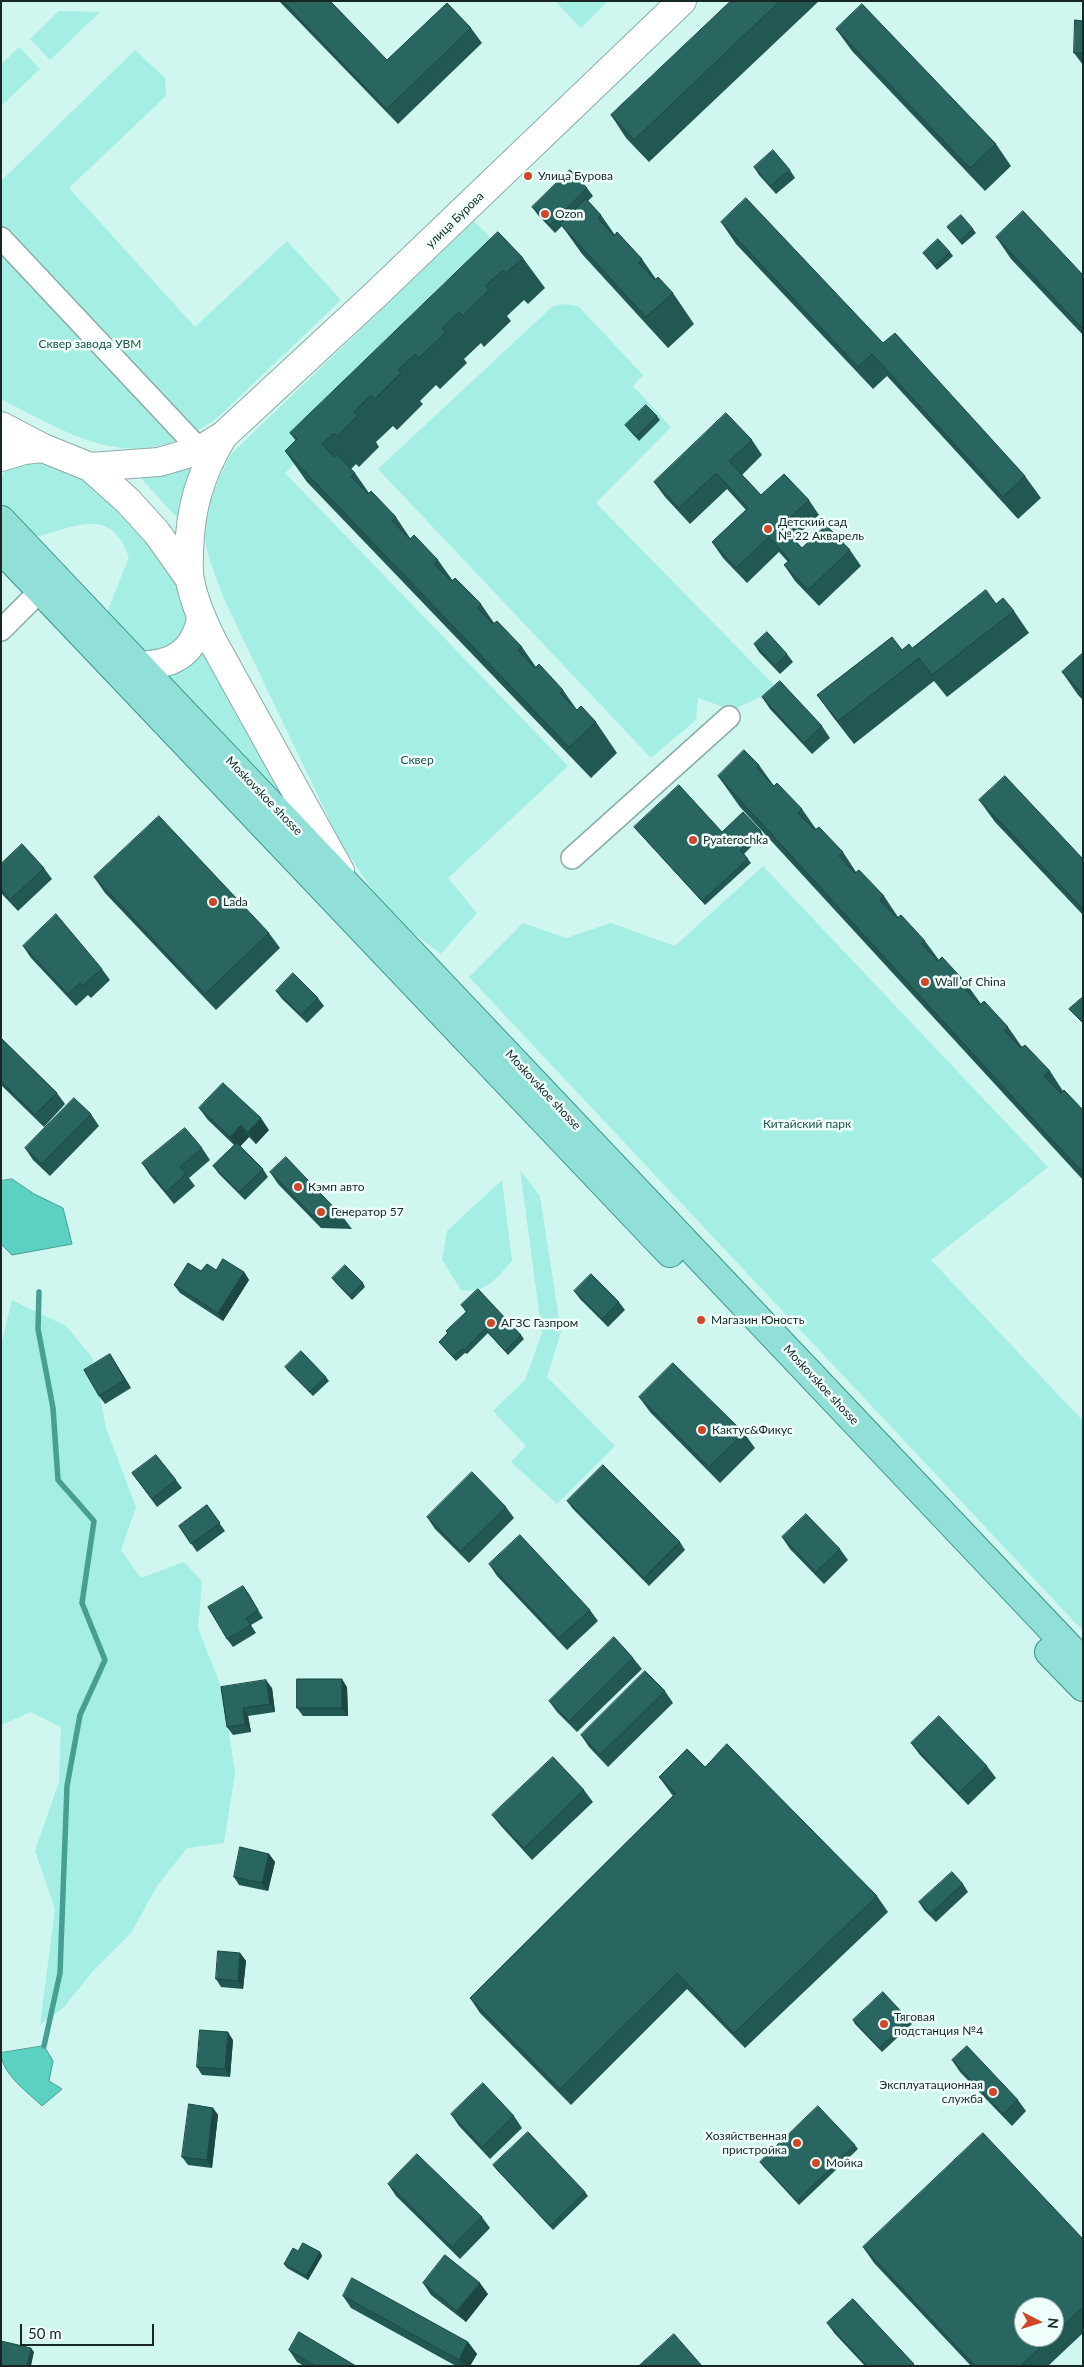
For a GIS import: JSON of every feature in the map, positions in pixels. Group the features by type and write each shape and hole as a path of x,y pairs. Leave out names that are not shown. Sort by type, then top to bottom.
{"main road":[{"name":"улица Бурова","path":"224,435 373,297 682,1"},
{"path":"1,426 43,448 90,467 128,501 157,533 189,578"},
{"path":"90,467 159,462 200,450 224,435"},
{"path":"224,435 202,474 194,502 189,527 189,578 201,618 345,881"},
{"path":"1,457 24,450 43,448"},
{"name":"Moskovskoe shosse","path":"1,520 47,583 112,666 362,926 544,1122 1083,1687"},
{"name":"Moskovskoe shosse","path":"1,549 47,583 139,667 345,881 1083,1662"},
{"path":"112,666 139,667 162,664 180,656 198,635 201,618"}],"street":[{"path":"1,238 200,450"},
{"path":"1,630 47,583"},
{"path":"572,858 729,717"}],"green space":[{"path":"555,1 608,1 581,28"},
{"path":"59,11 100,12 50,60 30,39"},
{"path":"19,47 40,69 1,106 1,65"},
{"name":"Сквер завода УВМ","path":"135,50 165,78 166,96 69,188 195,327 287,241 341,300 217,418 187,436 160,446 133,448 108,446 82,438 1,399 1,181"},
{"name":"Сквер","path":"474,221 509,257 285,473 568,766 448,878 477,913 441,954 411,931 375,893 341,844 224,599 208,554 205,528 215,490 231,454"},
{"path":"564,304 578,306 643,375 633,386 671,427 596,503 778,689 732,710 698,698 696,720 651,758 378,469 553,306"},
{"path":"31,458 52,463 70,471 103,493 131,521 173,572 184,592 187,611 185,629 175,644 167,649 158,651 141,649 107,613 129,557 121,541 112,531 102,525 78,525 35,537 1,502 1,483 4,472 13,465"},
{"path":"195,464 180,521 138,475"},
{"path":"205,647 304,823 158,675"},
{"name":"Китайский парк","path":"763,866 1048,1167 931,1260 1083,1421 1083,1631 469,977 523,923 566,938 611,923 675,946"},
{"path":"520,1170 540,1196 561,1332 547,1377 615,1446 557,1504 511,1462 526,1446 493,1411 525,1380 542,1333"},
{"path":"502,1180 512,1261 496,1279 484,1287 478,1290 461,1290 442,1260 447,1231"},
{"path":"12,1300 66,1326 92,1357 106,1428 136,1507 121,1550 141,1578 184,1562 202,1581 198,1628 223,1692 235,1773 224,1843 187,1848 157,1886 131,1933 93,1971 64,2007 40,2025 55,1909 35,1851 59,1782 61,1727 31,1712 1,1725 1,1345"}],"shaded area":[{"path":"12,1179 34,1194 63,1208 72,1244 12,1255 1,1244 1,1181"},
{"path":"44,2046 53,2061 49,2081 62,2089 42,2106 11,2076 2,2061 1,2053"}],"building":[{"path":"283,1 330,1 387,60 447,3 471,28 387,109"},
{"path":"731,1 780,1 634,140 611,115"},
{"path":"862,4 996,144 970,168 836,29"},
{"path":"1075,20 1083,21 1083,53 1074,53"},
{"path":"773,150 790,170 770,186 754,167"},
{"path":"570,170 587,188 550,225 532,207"},
{"path":"746,198 883,343 895,333 1025,476 1003,497 872,354 858,367 721,222"},
{"path":"586,199 601,215 598,218 614,236 617,232 642,259 639,263 655,280 658,277 673,293 646,317 560,224"},
{"path":"1023,211 1083,275 1083,329 996,237"},
{"path":"961,215 973,229 960,241 947,227"},
{"path":"498,232 523,258 506,273 503,270 485,286 489,290 463,316 459,312 442,329 446,332 419,358 415,354 398,370 401,373 375,399 371,395 354,412 358,416 337,436 334,433 322,444 334,457 337,454 355,473 351,477 368,494 371,491 396,517 392,521 410,539 414,535 438,560 434,564 452,581 455,578 481,604 477,608 493,624 497,621 522,647 518,650 535,668 539,664 563,690 560,693 577,710 581,706 596,722 569,747 285,451 297,439 290,433"},
{"path":"938,239 950,252 935,266 923,253"},
{"path":"646,405 657,416 636,437 625,425"},
{"path":"726,413 752,440 729,461 761,495 784,474 809,500 781,526 802,548 826,525 850,550 808,590 784,565 790,560 769,537 736,568 712,542 748,508 716,473 679,508 654,482"},
{"path":"986,590 996,604 1003,598 1014,611 932,675 919,658 838,721 817,695 892,637 902,650 909,644 912,648"},
{"path":"767,632 787,654 775,666 754,644"},
{"path":"1083,653 1083,694 1062,672"},
{"path":"780,681 822,726 804,743 762,697"},
{"name":"Wall of China","path":"744,750 759,765 757,768 774,786 777,783 802,809 798,813 815,830 819,827 843,852 839,856 855,873 859,870 884,896 880,900 897,918 901,915 925,941 922,944 938,961 942,957 966,983 963,987 980,1005 984,1001 1008,1027 1004,1030 1021,1048 1025,1045 1050,1071 1044,1076 1061,1094 1064,1090 1083,1110 1083,1172 718,776"},
{"path":"1005,776 1083,859 1083,909 979,800"},
{"path":"679,785 722,832 743,812 761,831 740,850 748,859 702,901 634,827"},
{"path":"159,816 269,933 205,994 94,877"},
{"path":"22,844 44,868 10,900 1,890 1,864"},
{"path":"56,914 102,969 82,986 80,983 68,994 23,946"},
{"path":"293,973 318,998 301,1015 276,991"},
{"path":"1083,997 1083,1023 1069,1009"},
{"path":"1,1038 57,1093 35,1115 1,1081"},
{"path":"223,1083 261,1118 248,1132 241,1125 230,1137 199,1108"},
{"path":"74,1098 91,1114 42,1164 25,1148"},
{"path":"185,1128 202,1148 180,1167 186,1174 166,1192 142,1163"},
{"path":"237,1143 263,1169 239,1192 213,1166"},
{"path":"286,1157 343,1217 313,1216 270,1172"},
{"path":"223,1259 244,1272 218,1313 174,1285 188,1263 201,1271 207,1264 216,1270"},
{"path":"345,1265 363,1283 349,1296 332,1278"},
{"path":"591,1274 619,1302 602,1319 574,1291"},
{"path":"478,1289 521,1335 505,1351 485,1329 464,1350 462,1349 453,1357 439,1342 448,1333 446,1331 467,1311 461,1305"},
{"path":"301,1351 326,1377 310,1392 285,1367"},
{"path":"110,1354 125,1380 99,1396 84,1370"},
{"name":"Кактус&Фикус","path":"673,1363 744,1433 709,1467 639,1397"},
{"path":"156,1455 176,1480 152,1499 132,1473"},
{"path":"603,1465 680,1542 644,1578 567,1501"},
{"path":"472,1472 506,1507 461,1551 427,1517"},
{"path":"207,1505 220,1523 191,1544 179,1526"},
{"path":"806,1514 840,1549 816,1572 782,1537"},
{"path":"520,1535 590,1610 559,1638 489,1564"},
{"path":"243,1586 258,1610 246,1618 251,1625 227,1639 208,1607"},
{"path":"614,1637 633,1658 569,1721 549,1701"},
{"path":"645,1671 665,1691 600,1755 581,1735"},
{"path":"297,1679 342,1679 342,1708 297,1708"},
{"path":"266,1680 270,1704 243,1708 245,1724 227,1727 221,1687"},
{"path":"939,1716 987,1766 959,1793 911,1743"},
{"path":"727,1744 877,1896 734,2033 677,1973 560,2089 470,1998 676,1793 659,1777 687,1749 705,1767"},
{"path":"553,1757 584,1790 524,1848 492,1815"},
{"path":"240,1847 269,1854 262,1883 234,1877"},
{"path":"952,1872 963,1884 930,1914 919,1902"},
{"path":"218,1951 240,1953 238,1981 216,1979"},
{"name":"Тяговая подстанция №4","path":"883,1992 909,2020 879,2048 853,2020"},
{"path":"200,2030 228,2032 225,2069 197,2067"},
{"name":"Эксплуатационная служба","path":"967,2046 1018,2100 1003,2114 952,2060"},
{"path":"483,2083 514,2116 482,2147 451,2114"},
{"path":"189,2104 213,2108 207,2160 182,2157"},
{"name":"Мойка","path":"818,2106 855,2145 797,2201 760,2162"},
{"path":"528,2132 585,2192 550,2226 493,2165"},
{"path":"983,2133 1083,2239 1083,2307 1064,2325 1064,2297 1014,2297 1014,2347 1041,2347 1021,2366 975,2366 863,2247"},
{"path":"417,2154 482,2217 452,2247 388,2184"},
{"path":"303,2243 320,2252 306,2276 284,2264 293,2248 298,2251"},
{"path":"445,2255 480,2283 457,2311 423,2283"},
{"path":"352,2278 468,2342 459,2360 343,2296"},
{"path":"853,2299 914,2364 912,2366 867,2366 827,2323"},
{"path":"299,2332 356,2366 315,2366 289,2350"},
{"path":"674,2334 702,2366 639,2366"},
{"path":"1,2341 31,2348 27,2366 1,2366"}],"waterway":[{"path":"39,1292 38,1329 53,1408 58,1480 94,1521 82,1603 105,1660 80,1715 67,1786 60,1973 44,2046"}],"place":[{"name":"Улица Бурова","path":"528,176"},
{"name":"Ozon","path":"545,214"},
{"name":"Детский сад № 22 Акварель","path":"768,529"},
{"name":"Pyaterochka","path":"693,840"},
{"name":"Lada","path":"213,902"},
{"name":"Wall of China","path":"925,982"},
{"name":"Кэмп авто","path":"298,1187"},
{"name":"Генератор 57","path":"321,1212"},
{"name":"Магазин Юность","path":"701,1320"},
{"name":"АГЗС Газпром","path":"491,1323"},
{"name":"Кактус&Фикус","path":"702,1430"},
{"name":"Тяговая подстанция №4","path":"884,2024"},
{"name":"Эксплуатационная служба","path":"993,2092"},
{"name":"Хозяйственная пристройка","path":"797,2143"},
{"name":"Мойка","path":"816,2163"}]}
